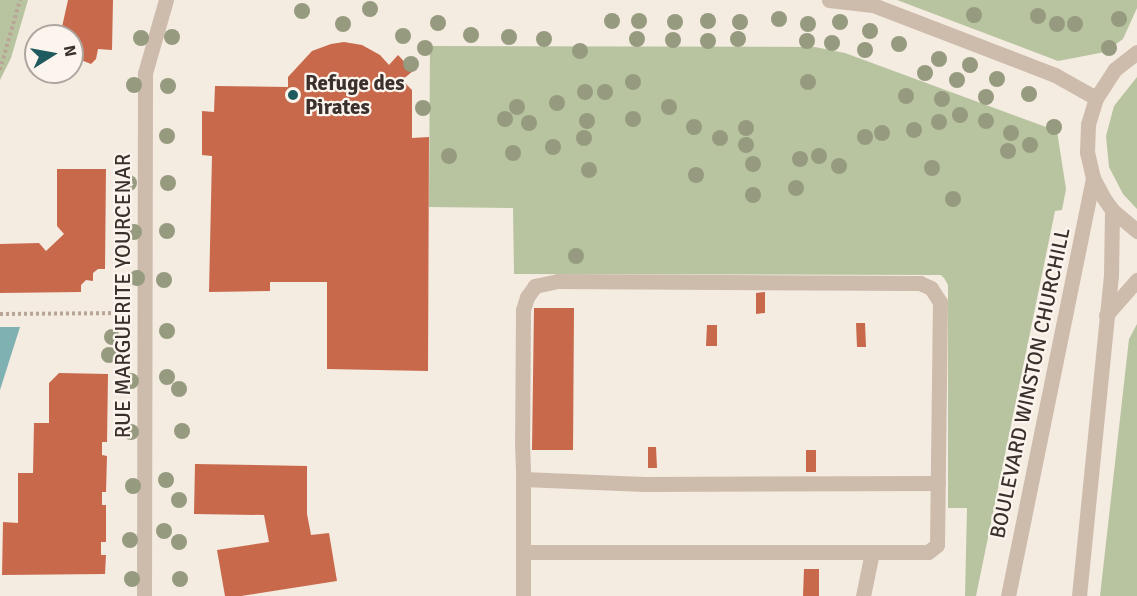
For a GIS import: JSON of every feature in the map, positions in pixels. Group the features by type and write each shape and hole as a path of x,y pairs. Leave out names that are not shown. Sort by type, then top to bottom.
{"street":[{"name":"RUE MARGUERITE YOURCENAR","path":"144,596 145,73 166,0"},
{"path":"829,0 873,5 1055,75 1096,98"},
{"path":"1137,52 1115,69 1096,98 1088,134 1087,152 1093,178 1112,210 1137,231"},
{"name":"BOULEVARD WINSTON CHURCHILL","path":"1008,596 1093,178"},
{"path":"1079,596 1113,247 1112,210"},
{"path":"1106,315 1137,280"},
{"path":"523,552 928,552 937,544 940,302 931,288 920,283 558,281 535,286 527,297 523,310 523,479 523,552 523,596"},
{"path":"523,479 644,484 938,483"},
{"path":"863,596 872,552"}],"path":[{"path":"0,70 20,0"},
{"path":"0,314 143,312"}],"green space":[{"path":"0,0 28,0 11,58 0,80"},
{"path":"897,0 1137,0 1137,8 1123,39 1105,52 1058,61"},
{"path":"430,46 815,47 845,53 1057,131 1066,189 1062,210 1055,211 976,596 965,596 967,508 948,508 948,285 944,278 941,275 514,274 513,208 429,207"},
{"path":"1137,77 1137,209 1123,194 1109,167 1106,136 1114,106"},
{"path":"1137,324 1137,596 1100,596 1129,339"}],"water":[{"path":"0,327 20,327 0,390"}],"building":[{"path":"68,0 113,0 112,50 98,49 96,59 91,64 84,61 84,24 63,24"},
{"path":"344,42 362,45 380,55 389,65 398,55 413,71 402,80 412,90 412,138 429,137 428,371 327,369 327,282 270,282 270,291 209,292 212,156 202,155 202,111 214,112 215,86 288,87 288,77 312,51"},
{"path":"57,169 106,169 105,269 98,269 93,273 93,281 86,280 81,285 81,292 0,293 0,244 39,243 46,251 64,234 57,226"},
{"path":"765,292 765,313 756,314 756,293"},
{"path":"534,308 574,308 573,450 532,450"},
{"path":"856,323 865,323 866,347 857,347"},
{"path":"707,325 717,325 717,346 706,346"},
{"path":"59,373 108,374 107,442 102,442 102,455 107,456 106,492 102,492 102,505 106,505 106,542 101,542 101,555 106,555 105,574 2,575 3,522 18,523 18,473 33,473 34,423 49,423 49,383"},
{"path":"648,447 656,447 657,468 648,468"},
{"path":"806,450 816,450 816,472 806,472"},
{"path":"195,464 307,466 307,514 311,535 329,533 337,581 241,596 225,596 217,550 269,542 264,515 194,514"},
{"path":"804,569 819,569 819,596 803,596"}],"place":[{"name":"Refuge des Pirates","path":"293,95"}]}
